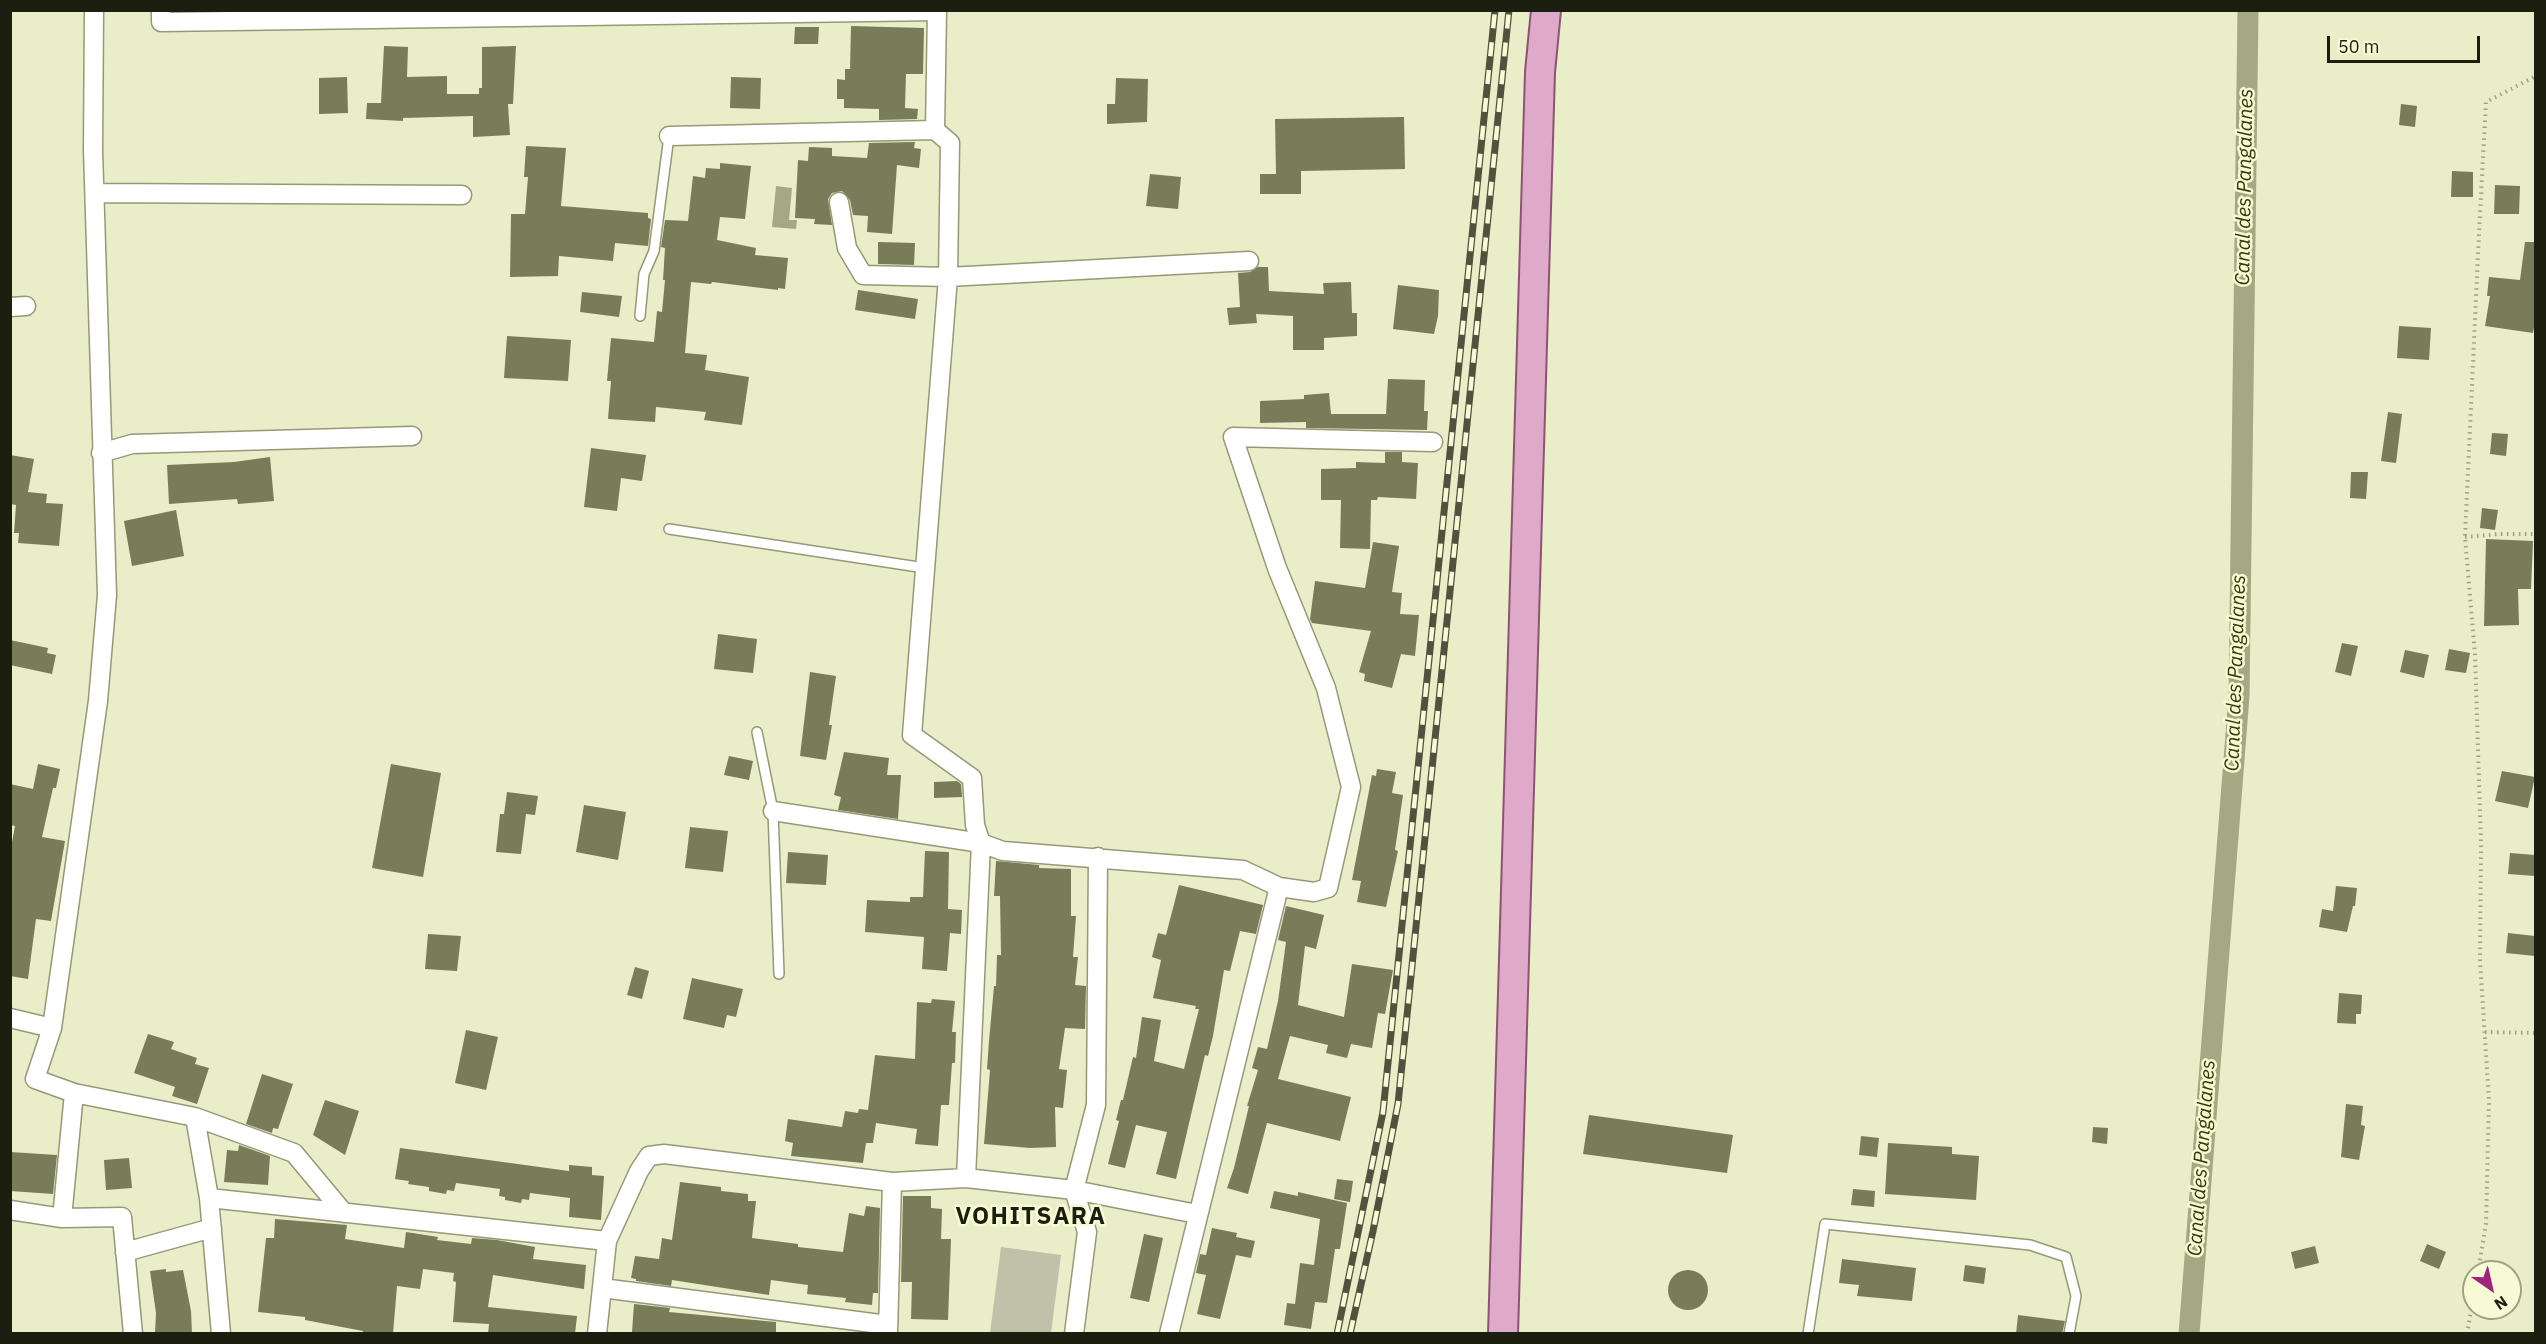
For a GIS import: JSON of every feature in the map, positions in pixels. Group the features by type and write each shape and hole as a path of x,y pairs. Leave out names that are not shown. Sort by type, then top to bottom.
{"main road":[{"path":"1503,1334 1540,72 1546,10"}],"street":[{"path":"94,10 95,193 107,595 98,701 52,1028 35,1079 74,1093 195,1117 294,1153 344,1213"},
{"path":"161,10 161,22 937,11 935,129"},
{"path":"669,136 935,129 950,143 948,277 912,735 972,778 975,825 981,843 966,1178"},
{"path":"95,193 462,195"},
{"path":"839,202 847,248 864,275 948,277 1249,261"},
{"path":"101,453 132,444 412,436"},
{"path":"773,811 981,843 1003,851 1243,870 1279,887 1314,892 1328,888 1351,787 1326,688 1277,568 1233,437 1433,442"},
{"path":"1074,1334 1087,1232 1074,1190 1096,1105 1098,857"},
{"path":"1169,1334 1279,887"},
{"path":"10,1018 52,1028"},
{"path":"62,1218 74,1093"},
{"path":"195,1117 209,1198 221,1334"},
{"path":"597,1334 607,1242 639,1171 649,1156 664,1154 892,1182 966,1178 1074,1190 1197,1214"},
{"path":"602,1288 888,1329 892,1182"},
{"path":"209,1198 607,1242"},
{"path":"10,1210 62,1218 122,1217 133,1334"},
{"path":"125,1252 212,1228"}],"lane":[{"path":"640,316 644,274 654,251 669,136"},
{"path":"669,529 926,568"},
{"path":"757,732 773,811 779,974"},
{"path":"1808,1334 1825,1224 2030,1245 2066,1257 2076,1296 2069,1334"}],"path":[{"path":"2480,1260 2486,1224 2489,1100 2480,961 2481,844 2475,655 2465,537 2486,102 2535,76"},
{"path":"2465,537 2535,534"},
{"path":"2485,1032 2535,1033"}],"shaded area":[{"path":"776,186 792,188 789,220 797,220 796,229 772,227"},
{"path":"1001,1247 1061,1255 1051,1333 990,1333"}],"building":[{"path":"851,26 924,28 923,74 906,74 905,108 918,109 917,119 879,120 879,109 844,108 844,99 837,99 837,79 845,80 845,69 850,69"},
{"path":"795,27 819,27 818,44 794,44"},
{"path":"384,46 408,47 407,77 447,76 447,94 479,94 479,88 482,88 482,47 516,46 513,104 508,104 510,135 473,137 473,116 403,118 403,121 366,119 367,103 381,103"},
{"path":"347,77 348,113 319,114 319,78"},
{"path":"731,77 761,78 760,109 730,108"},
{"path":"1116,78 1148,79 1147,122 1107,124 1107,104 1115,104"},
{"path":"2401,104 2417,106 2415,127 2399,125"},
{"path":"1404,117 1405,169 1301,171 1301,194 1260,194 1260,174 1276,174 1275,119"},
{"path":"915,142 914,148 921,149 919,168 897,165 892,234 867,232 868,216 853,215 850,200 842,191 832,193 828,199 832,225 814,224 815,219 795,218 798,160 808,161 809,147 832,148 832,156 867,158 869,143"},
{"path":"526,146 566,148 561,206 648,213 648,218 651,219 648,246 615,243 613,261 559,256 558,276 510,277 511,214 525,214 528,177 524,177"},
{"path":"720,163 751,166 745,219 720,217 717,240 756,248 755,255 788,258 785,289 691,282 685,353 707,355 705,370 749,377 742,425 704,420 706,412 656,407 655,422 608,419 611,381 607,381 611,338 654,342 657,311 662,312 665,280 663,280 665,248 661,247 665,220 688,221 693,176 705,178 706,168 720,169"},
{"path":"2452,171 2473,172 2473,197 2451,197"},
{"path":"1150,174 1181,177 1178,209 1146,206"},
{"path":"2495,185 2520,186 2519,214 2494,214"},
{"path":"878,242 915,243 914,265 878,264"},
{"path":"2525,242 2535,242 2533,333 2485,326 2490,296 2487,296 2489,277 2520,280"},
{"path":"1258,267 1268,267 1269,291 1324,294 1323,283 1351,282 1352,313 1357,313 1357,336 1324,338 1324,350 1293,350 1293,316 1256,314 1257,323 1229,325 1227,308 1240,307 1238,273 1250,272"},
{"path":"1398,285 1439,290 1438,316 1434,334 1393,329"},
{"path":"858,290 918,299 915,319 855,310"},
{"path":"582,292 622,296 619,317 580,312"},
{"path":"2399,326 2431,328 2429,360 2397,358"},
{"path":"507,336 571,340 568,381 504,378"},
{"path":"1388,379 1425,380 1424,411 1428,411 1427,430 1306,428 1306,422 1260,423 1260,401 1304,399 1304,395 1329,393 1331,414 1386,414"},
{"path":"2388,412 2402,414 2396,463 2381,461"},
{"path":"2492,433 2508,434 2506,456 2490,454"},
{"path":"591,448 646,455 642,481 621,478 617,511 584,507"},
{"path":"1385,452 1402,452 1402,462 1418,463 1416,499 1378,497 1377,500 1371,500 1370,549 1340,548 1341,500 1321,500 1321,469 1356,468 1356,462 1385,463"},
{"path":"10,455 34,459 28,492 47,494 46,503 63,504 59,546 18,543 19,533 14,533 16,505 10,504"},
{"path":"270,457 274,501 238,504 237,499 169,504 167,465 234,462"},
{"path":"2351,472 2368,472 2366,499 2350,498"},
{"path":"2482,508 2498,510 2495,530 2480,528"},
{"path":"176,510 184,556 132,566 124,521"},
{"path":"2486,539 2533,541 2531,589 2518,589 2519,625 2484,626"},
{"path":"1373,542 1399,546 1392,592 1402,593 1400,614 1419,615 1415,656 1401,654 1392,688 1364,681 1365,674 1359,672 1371,631 1312,623 1310,619 1315,581 1365,588"},
{"path":"718,634 757,639 753,673 714,669"},
{"path":"10,640 48,648 47,653 56,655 52,674 10,665"},
{"path":"2342,643 2358,646 2351,676 2335,672"},
{"path":"2449,649 2470,653 2466,673 2445,670"},
{"path":"2405,650 2429,655 2424,678 2400,672"},
{"path":"810,672 836,676 829,725 832,725 826,760 800,756"},
{"path":"844,752 889,758 887,775 901,775 898,819 838,810 841,797 834,795"},
{"path":"729,756 753,761 749,780 724,775"},
{"path":"38,764 60,769 56,788 53,788 42,837 65,841 51,921 36,919 28,979 10,976 10,853 15,826 10,825 10,784 33,789"},
{"path":"391,764 441,773 423,877 372,868"},
{"path":"1377,769 1396,772 1392,793 1403,795 1395,850 1398,851 1386,907 1357,902 1361,881 1352,880 1372,775 1376,776"},
{"path":"2502,771 2535,777 2528,808 2495,801"},
{"path":"957,781 961,784 962,797 934,798 934,782"},
{"path":"507,792 538,796 535,815 526,814 521,854 496,852 500,814 504,814"},
{"path":"584,805 626,812 618,860 576,852"},
{"path":"690,827 728,831 723,872 685,868"},
{"path":"925,851 949,852 948,909 962,910 961,934 950,933 947,971 922,969 924,937 865,932 867,900 910,902 910,897 923,897"},
{"path":"788,852 828,855 826,885 786,883"},
{"path":"2510,853 2535,855 2535,876 2508,874"},
{"path":"996,861 1039,865 1039,868 1071,869 1071,916 1076,916 1073,957 1078,957 1075,985 1086,986 1085,1029 1065,1028 1059,1069 1067,1070 1063,1108 1055,1107 1056,1147 1030,1148 984,1144 990,1070 987,1069 989,1041 994,986 996,986 997,955 1001,955 1000,896 994,896"},
{"path":"1179,885 1263,905 1256,934 1240,931 1230,971 1224,970 1213,1036 1208,1056 1205,1055 1176,1179 1156,1174 1167,1132 1136,1125 1125,1168 1108,1164 1119,1121 1116,1120 1121,1100 1123,1100 1133,1057 1136,1058 1142,1017 1161,1020 1154,1061 1184,1069 1199,1009 1195,1009 1196,1006 1153,998 1161,960 1152,957 1158,933 1166,935"},
{"path":"2336,886 2357,888 2355,906 2353,906 2347,932 2319,927 2322,909 2333,911"},
{"path":"1286,906 1324,915 1316,949 1305,946 1298,1005 1344,1017 1352,964 1393,970 1385,1014 1378,1013 1372,1048 1351,1044 1347,1058 1326,1053 1328,1045 1290,1036 1278,1079 1351,1097 1340,1141 1267,1123 1248,1194 1227,1188 1258,1070 1252,1068 1258,1047 1267,1049 1278,1001 1286,942 1278,940"},
{"path":"2508,933 2535,936 2535,956 2506,953"},
{"path":"428,934 461,936 457,971 425,969"},
{"path":"635,967 649,971 642,999 627,995"},
{"path":"692,978 743,989 736,1017 727,1015 724,1028 683,1019"},
{"path":"2339,993 2362,995 2361,1014 2356,1014 2356,1024 2337,1023"},
{"path":"932,999 955,1001 952,1032 956,1032 955,1063 952,1063 949,1105 941,1105 938,1146 915,1144 917,1129 876,1123 873,1143 866,1143 863,1163 791,1156 793,1143 785,1141 788,1119 842,1127 845,1111 858,1113 859,1109 868,1110 875,1055 915,1059 917,1002 931,1003"},
{"path":"466,1030 498,1037 486,1090 455,1083"},
{"path":"148,1034 174,1042 171,1049 197,1058 195,1064 209,1068 197,1104 172,1096 175,1087 134,1073"},
{"path":"262,1074 293,1084 278,1129 273,1128 272,1133 246,1124"},
{"path":"325,1100 359,1111 345,1155 313,1135"},
{"path":"2346,1104 2363,1106 2361,1125 2365,1126 2359,1160 2341,1157"},
{"path":"1589,1115 1733,1135 1727,1173 1583,1154"},
{"path":"2093,1127 2108,1128 2107,1144 2092,1142"},
{"path":"1861,1136 1879,1138 1877,1157 1859,1155"},
{"path":"1888,1143 1952,1147 1952,1154 1979,1156 1976,1200 1885,1194"},
{"path":"239,1145 270,1156 268,1185 224,1182 227,1150 238,1151"},
{"path":"400,1148 569,1171 569,1165 592,1167 592,1175 604,1176 601,1220 569,1217 570,1198 530,1193 529,1200 522,1199 521,1203 505,1200 505,1197 499,1196 500,1189 456,1183 454,1191 447,1190 446,1194 429,1191 429,1187 408,1184 409,1181 395,1179"},
{"path":"10,1152 57,1155 53,1194 10,1191"},
{"path":"129,1158 132,1188 106,1190 104,1160"},
{"path":"1337,1179 1353,1181 1350,1202 1334,1199"},
{"path":"680,1182 721,1187 721,1191 748,1194 748,1201 756,1201 752,1238 798,1244 798,1247 843,1252 849,1213 864,1216 866,1206 880,1208 878,1293 873,1293 872,1305 845,1302 846,1298 807,1294 808,1285 771,1280 769,1295 672,1280 671,1286 636,1281 631,1278 635,1256 659,1259 662,1238 672,1240"},
{"path":"1853,1189 1875,1191 1874,1207 1851,1205"},
{"path":"1274,1191 1298,1196 1298,1192 1347,1203 1340,1249 1335,1249 1327,1303 1315,1302 1311,1329 1284,1325 1287,1303 1295,1304 1300,1263 1314,1265 1320,1219 1270,1208"},
{"path":"903,1196 931,1196 931,1208 942,1209 941,1239 951,1239 948,1320 911,1319 912,1282 901,1282"},
{"path":"275,1219 347,1225 345,1239 404,1248 406,1232 438,1237 437,1240 471,1244 472,1238 497,1240 535,1247 533,1259 586,1265 584,1289 493,1275 488,1307 577,1316 575,1334 488,1334 489,1324 453,1322 456,1282 453,1281 454,1273 423,1269 420,1289 397,1286 393,1334 363,1334 363,1331 305,1320 305,1317 258,1312 266,1238 274,1238"},
{"path":"1212,1228 1237,1233 1236,1237 1255,1241 1251,1258 1236,1255 1220,1319 1197,1314 1206,1275 1196,1273 1200,1254 1206,1255"},
{"path":"1144,1234 1163,1238 1149,1302 1130,1298"},
{"path":"2427,1244 2446,1252 2439,1269 2420,1261"},
{"path":"2315,1246 2319,1263 2295,1269 2291,1252"},
{"path":"1842,1259 1916,1268 1912,1301 1857,1296 1859,1285 1839,1283"},
{"path":"1965,1265 1986,1268 1984,1284 1963,1281"},
{"path":"166,1269 166,1272 183,1270 191,1311 192,1334 155,1334 156,1313 150,1271"},
{"path":"1688,1270 1696,1271 1702,1276 1707,1282 1707,1298 1702,1304 1696,1309 1688,1310 1680,1309 1674,1304 1669,1298 1668,1290 1669,1282 1674,1276 1680,1271"},
{"path":"634,1304 670,1308 669,1312 776,1322 776,1334 632,1332"},
{"path":"2018,1315 2065,1321 2062,1334 2016,1334"}],"waterway":[{"name":"Canal des Pangalanes","path":"2189,1334 2239,696 2248,10"}],"railway":[{"path":"1337,1334 1383,1112 1495,10"},
{"path":"1350,1334 1398,1104 1509,10"}],"district":[{"name":"VOHITSARA","path":"1031,1217"}]}
